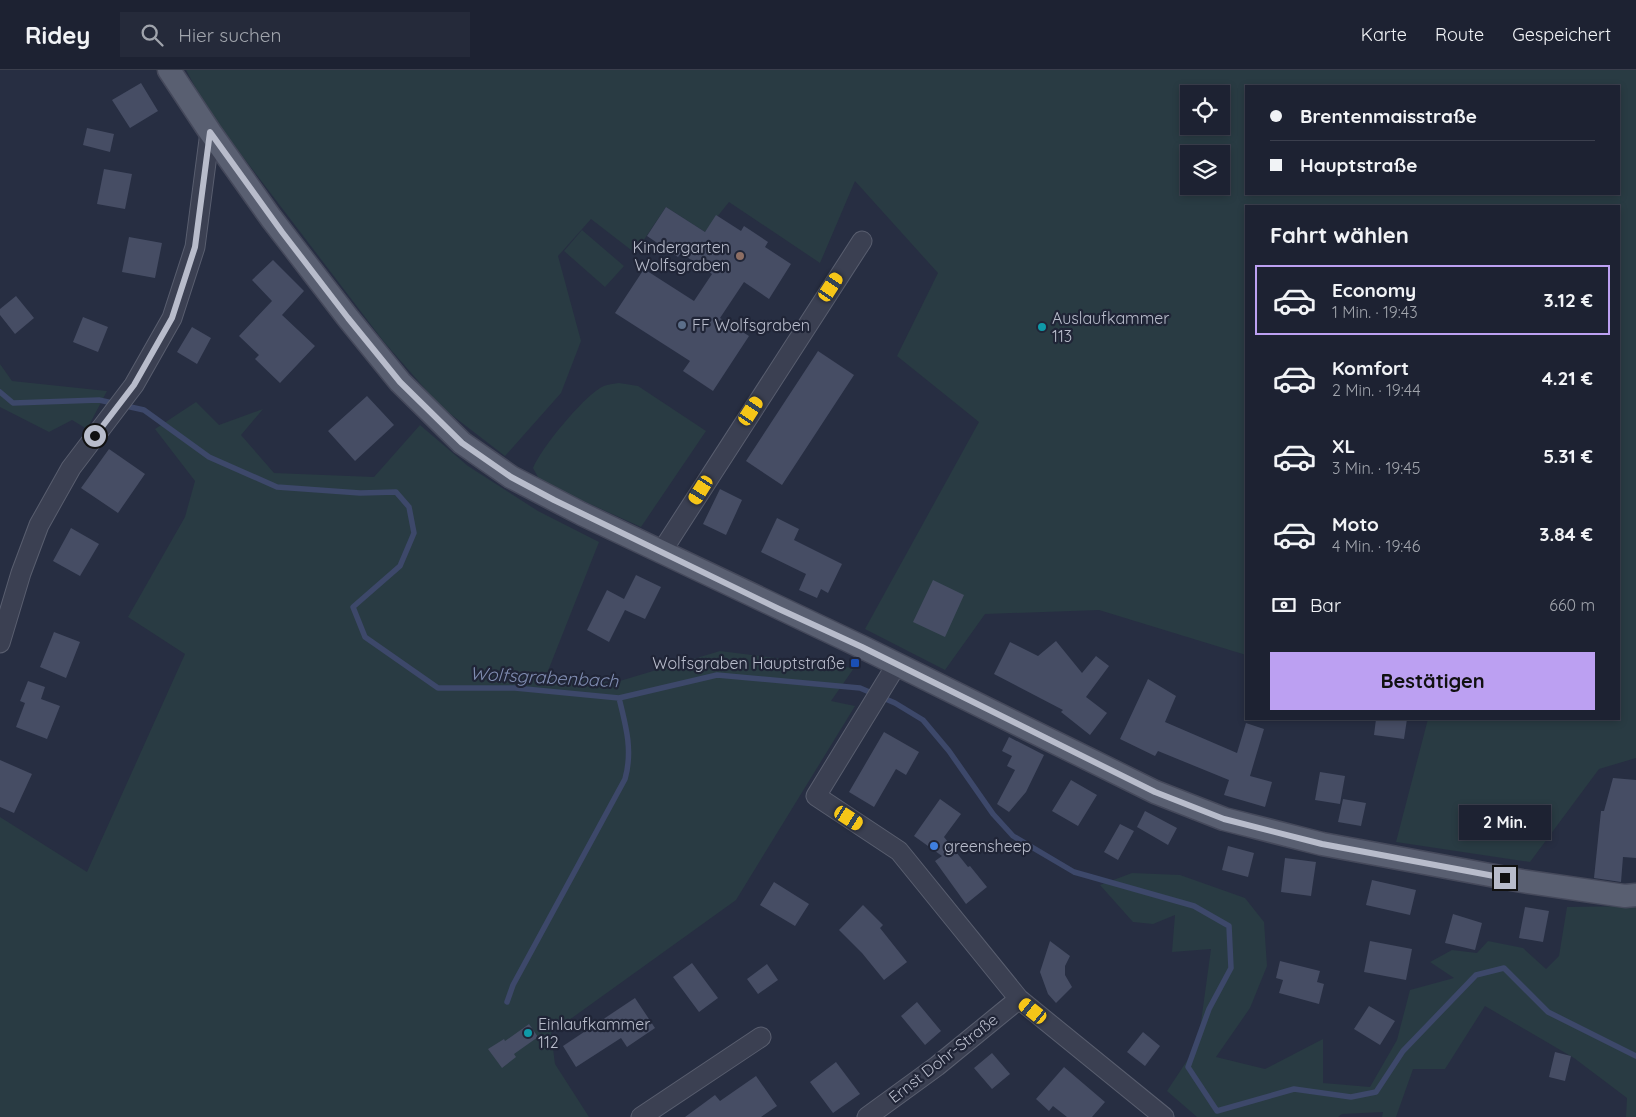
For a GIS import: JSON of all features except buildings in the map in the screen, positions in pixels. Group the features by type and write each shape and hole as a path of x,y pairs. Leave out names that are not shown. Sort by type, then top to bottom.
{"main road":[{"path":"169,70 271,218 400,382 440,423 468,447 511,477 662,552 897,664 1155,792 1224,819 1322,844 1522,882 1625,896 1636,895"}],"street":[{"path":"0,643 21,573 40,525 71,468 134,385 172,318 195,247 210,132"},
{"path":"662,552 862,241"},
{"path":"897,664 816,796 899,851 1019,999 1164,1117"},
{"name":"Ernst Dohr-Straße","path":"867,1117 937,1066 1019,999"},
{"path":"642,1117 761,1037"}],"shaded area":[{"path":"186,70 1636,70 1636,758 1599,769 1530,862 1396,842 1428,720 1620,720 1620,205 1245,205 1245,655 1099,610 985,614 945,670 865,629 979,422 897,356 938,273 855,181 820,263 729,202 705,232 666,207 635,253 591,219 558,256 581,341 561,393 505,456 440,406 384,342 208,111"},
{"path":"582,230 624,266 605,287 564,251"},
{"path":"0,364 12,381 107,391 87,429 72,420 49,432 0,407"},
{"path":"619,383 638,386 706,431 641,527 550,486 539,479 533,468 553,437 592,394 602,387"},
{"path":"196,402 219,425 263,409 241,435 274,473 374,477 420,425 468,466 538,511 599,542 546,676 613,683 720,651 854,668 831,701 855,706 736,900 551,1033 555,1064 589,1117 0,1117 0,817 87,872 185,654 128,617 185,517 195,481 155,429"},
{"path":"1132,873 1180,875 1245,898 1264,922 1267,966 1250,1008 1216,1057 1265,1069 1323,1039 1323,1083 1370,1087 1397,1040 1410,990 1454,978 1430,962 1452,950 1477,953 1488,941 1523,948 1546,969 1559,956 1567,907 1636,906 1636,1117 1626,1117 1627,1098 1574,1058 1485,1006 1445,1069 1413,1069 1396,1117 1382,1117 1383,1112 1342,1114 1338,1117 1197,1117 1167,1091 1198,1044 1211,949 1172,952 1175,915 1153,924 1133,922 1100,885"}],"waterway":[{"name":"Wolfsgrabenbach","path":"0,392 13,403 99,400 144,410 209,457 277,487 360,493 396,492 409,507 414,533 400,566 353,607 365,637 438,688 515,688 619,698 717,675 860,688 895,703 923,720 949,751 993,814 1013,836 1074,872 1194,906 1229,926 1231,968 1209,1009 1188,1067 1217,1111 1294,1089 1351,1097 1376,1092 1403,1051 1476,975 1504,968 1548,1012 1636,1056"},
{"path":"507,1002 513,985 625,779 628,748 619,698"}],"place":[{"name":"Kindergarten Wolfsgraben","path":"740,256"},
{"name":"FF Wolfsgraben","path":"682,325"},
{"name":"Auslaufkammer 113","path":"1042,327"},
{"name":"Wolfsgraben Hauptstraße","path":"855,663"},
{"name":"greensheep","path":"934,846"},
{"name":"Einlaufkammer 112","path":"528,1033"}],"route":[{"path":"95,436 134,385 172,318 195,247 210,132 271,218 400,382 462,443 511,477 539,493 862,647 1155,792 1224,819 1322,844 1505,878"}]}
